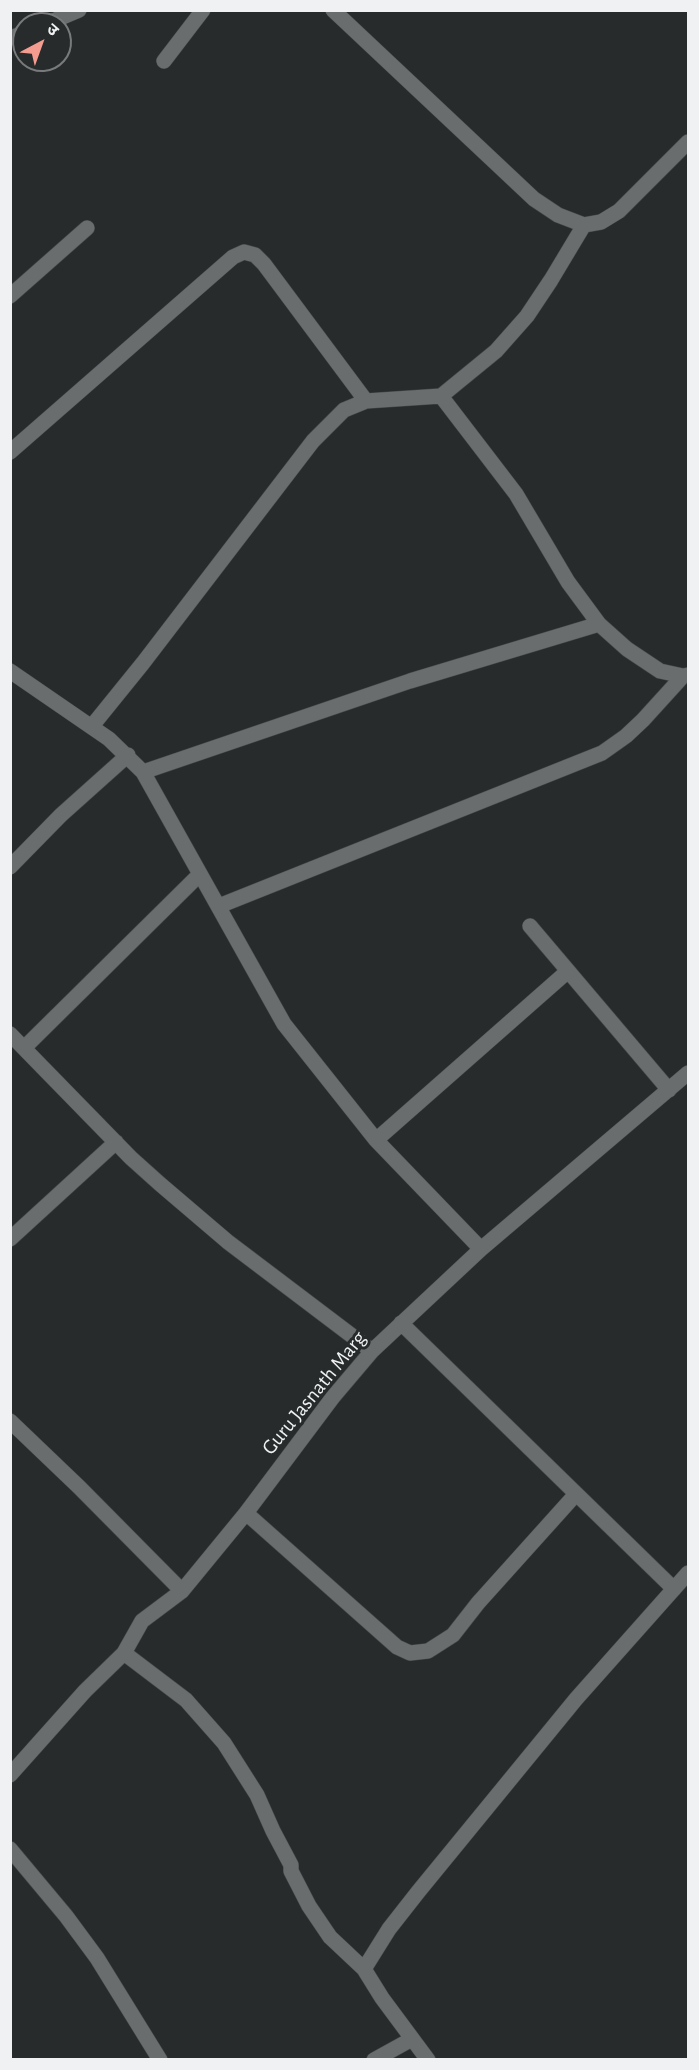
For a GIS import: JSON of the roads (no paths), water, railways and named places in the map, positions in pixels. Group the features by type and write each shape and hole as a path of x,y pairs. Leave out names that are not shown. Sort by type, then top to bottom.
{"street":[{"path":"164,61 203,10"},
{"path":"333,10 534,199 558,215 584,225 601,222 619,211 688,142"},
{"path":"92,726 313,441 345,410 366,401 441,396 496,351 527,316 552,280 584,225"},
{"path":"10,296 87,228"},
{"path":"10,452 233,257 244,252 255,255 264,264 366,401"},
{"path":"441,396 516,494 568,582 599,624 627,649 660,671 686,675"},
{"path":"143,772 410,681 599,624"},
{"path":"10,671 92,726 128,755 143,772 284,1024 376,1140 481,1249"},
{"path":"219,906 602,753 626,736 686,675"},
{"path":"10,867 61,815 128,755"},
{"path":"24,1048 200,874"},
{"path":"531,926 669,1090"},
{"path":"376,1140 568,971"},
{"path":"10,1034 160,1184 220,1235 372,1351"},
{"name":"Guru Jasnath Marg","path":"10,1775 85,1691 124,1653 142,1621 182,1591 246,1513 333,1397 372,1351 481,1249 688,1073"},
{"path":"10,1239 116,1142"},
{"path":"401,1323 674,1589"},
{"path":"10,1422 79,1487 182,1591"},
{"path":"246,1513 397,1647 410,1653 428,1652 453,1635 478,1603 576,1494"},
{"path":"364,1969 389,1929 418,1892 576,1699 688,1573"},
{"path":"124,1653 186,1700 224,1743 257,1794 309,1906 330,1937 364,1969 382,1998 428,2060"},
{"path":"10,1849 66,1916 97,1958 160,2060"},
{"path":"374,2060 412,2039"}]}
